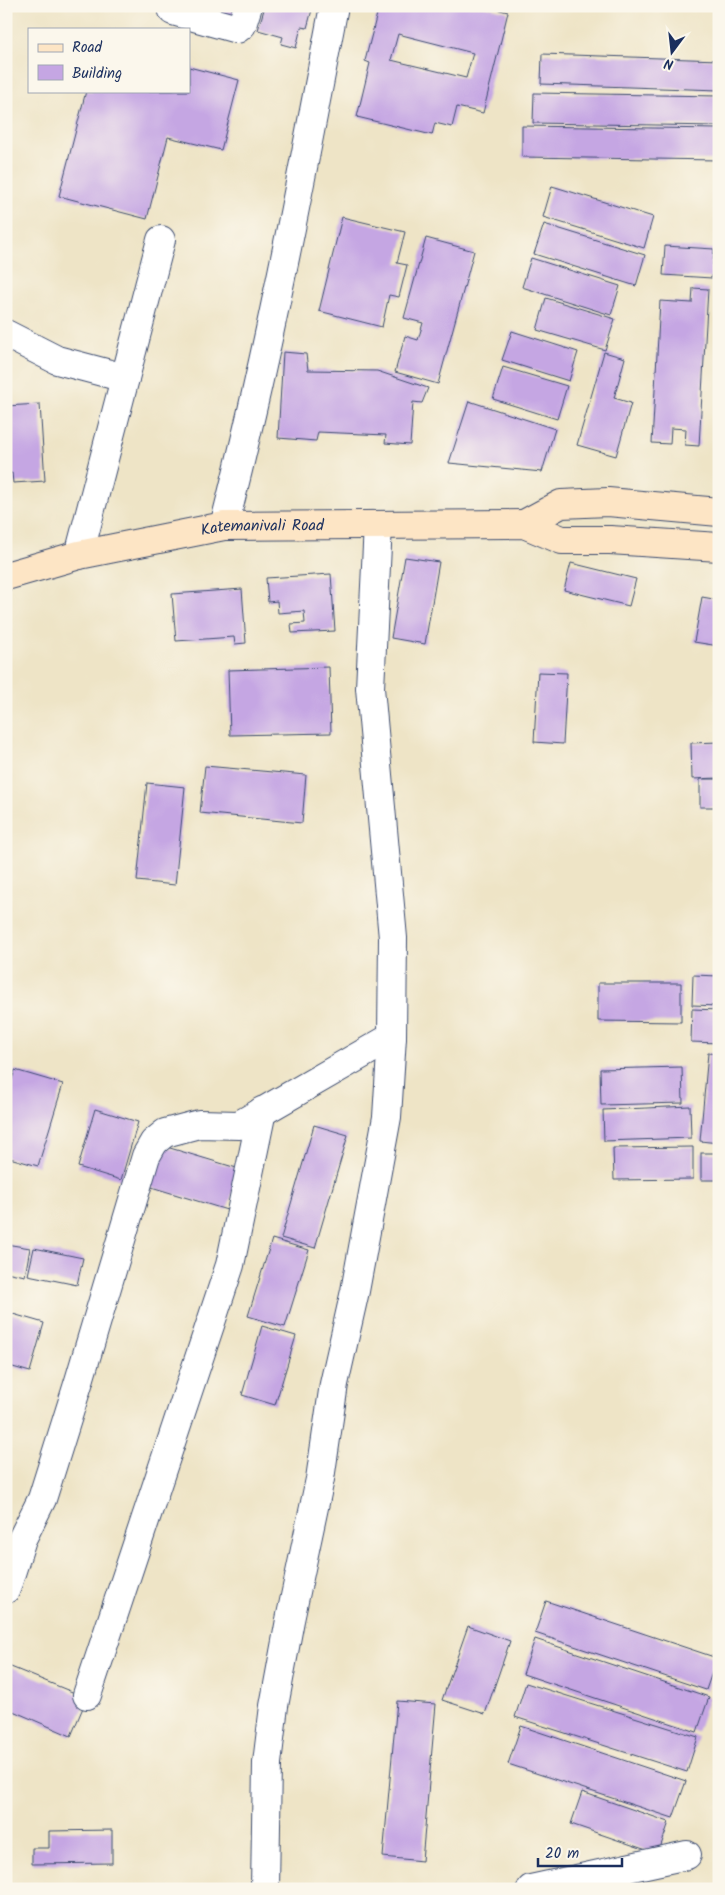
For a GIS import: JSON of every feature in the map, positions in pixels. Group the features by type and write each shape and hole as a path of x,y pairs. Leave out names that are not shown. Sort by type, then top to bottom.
{"main road":[{"name":"Katemanivali Road","path":"524,524 560,504 608,502 719,512"},
{"name":"Katemanivali Road","path":"6,576 78,555 224,526 524,524 562,540 610,540 719,547"}],"street":[{"path":"171,6 174,11 237,29 242,24 248,6"},
{"path":"224,526 239,468 286,255 334,6"},
{"path":"78,555 161,240"},
{"path":"6,334 57,360 125,378"},
{"path":"265,1889 267,1763 274,1706 320,1479 334,1384 355,1291 387,1117 392,1037 393,938 370,688 378,525"},
{"path":"6,1589 22,1539 42,1499 146,1156 154,1142 165,1134 199,1124 239,1125 392,1037"},
{"path":"86,1695 230,1265 262,1111"},
{"path":"531,1889 687,1854"}],"building":[{"path":"189,6 243,6 238,22"},
{"path":"265,6 313,6 307,28 301,27 296,48 281,44 283,37 258,30"},
{"path":"379,6 484,6 508,12 483,113 457,107 452,127 435,123 432,135 357,117 370,63 365,61","holes":["398,34 473,53 466,78 391,60"]},
{"path":"542,54 719,60 719,90 541,84"},
{"path":"190,67 239,80 221,150 168,137 147,219 59,196 86,92 190,92"},
{"path":"534,93 719,96 719,126 533,123"},
{"path":"522,126 719,129 719,160 522,157"},
{"path":"552,186 653,217 644,248 543,217"},
{"path":"342,217 405,232 397,263 407,265 399,297 389,295 382,327 319,311"},
{"path":"544,224 645,255 636,286 534,254"},
{"path":"426,238 474,251 438,384 395,372 405,336 418,340 423,323 404,318"},
{"path":"665,246 714,249 712,278 663,275"},
{"path":"531,258 620,286 611,315 522,287"},
{"path":"693,288 708,289 699,446 685,445 686,429 671,428 670,444 652,443 660,301 692,303"},
{"path":"546,298 615,319 605,350 537,330"},
{"path":"512,331 578,352 569,381 502,360"},
{"path":"283,352 306,354 308,370 377,371 428,388 422,403 413,402 410,445 385,443 386,435 318,432 316,441 278,438"},
{"path":"604,352 625,358 614,398 631,403 616,456 577,445"},
{"path":"503,367 567,386 557,419 493,399"},
{"path":"469,401 555,429 542,472 449,463"},
{"path":"40,404 45,481 13,483 12,473 6,474 6,406"},
{"path":"405,557 439,562 425,644 391,638"},
{"path":"571,563 636,579 629,606 564,590"},
{"path":"331,574 335,631 292,633 291,624 305,623 304,611 278,613 277,601 268,602 266,578"},
{"path":"242,589 246,643 235,644 234,637 176,641 172,594"},
{"path":"702,597 719,600 719,646 694,642"},
{"path":"329,667 331,733 230,735 228,670"},
{"path":"538,672 567,673 563,744 534,742"},
{"path":"719,742 719,778 692,779 691,743"},
{"path":"205,766 306,775 302,823 200,813"},
{"path":"700,779 719,779 719,807 700,807"},
{"path":"147,783 185,787 175,885 137,881"},
{"path":"693,975 719,976 719,1006 692,1005"},
{"path":"598,983 681,983 681,1022 598,1021"},
{"path":"692,1009 719,1010 719,1043 691,1042"},
{"path":"708,1053 719,1054 719,1143 700,1141"},
{"path":"682,1067 683,1103 601,1105 600,1069"},
{"path":"15,1070 63,1084 38,1166 6,1157 6,1098"},
{"path":"690,1106 691,1138 604,1141 603,1110"},
{"path":"95,1109 138,1122 121,1180 78,1167"},
{"path":"314,1125 348,1135 315,1248 281,1238"},
{"path":"160,1145 240,1169 227,1210 148,1186"},
{"path":"693,1147 693,1179 614,1180 613,1148"},
{"path":"701,1153 719,1153 719,1180 701,1180"},
{"path":"272,1239 309,1250 285,1327 248,1316"},
{"path":"6,1244 30,1248 25,1276 6,1272"},
{"path":"34,1248 83,1258 77,1285 28,1275"},
{"path":"6,1312 44,1323 30,1372 6,1365"},
{"path":"262,1326 296,1336 275,1405 242,1395"},
{"path":"546,1601 717,1658 706,1690 535,1633"},
{"path":"468,1626 510,1641 485,1714 442,1700"},
{"path":"535,1639 709,1697 697,1732 523,1674"},
{"path":"6,1665 87,1698 71,1736 6,1708"},
{"path":"526,1683 698,1737 687,1772 515,1717"},
{"path":"397,1701 436,1704 422,1861 383,1857"},
{"path":"521,1726 686,1781 673,1818 508,1764"},
{"path":"582,1792 669,1822 658,1854 571,1824"},
{"path":"112,1830 112,1863 32,1864 32,1848 49,1848 49,1831"}]}
